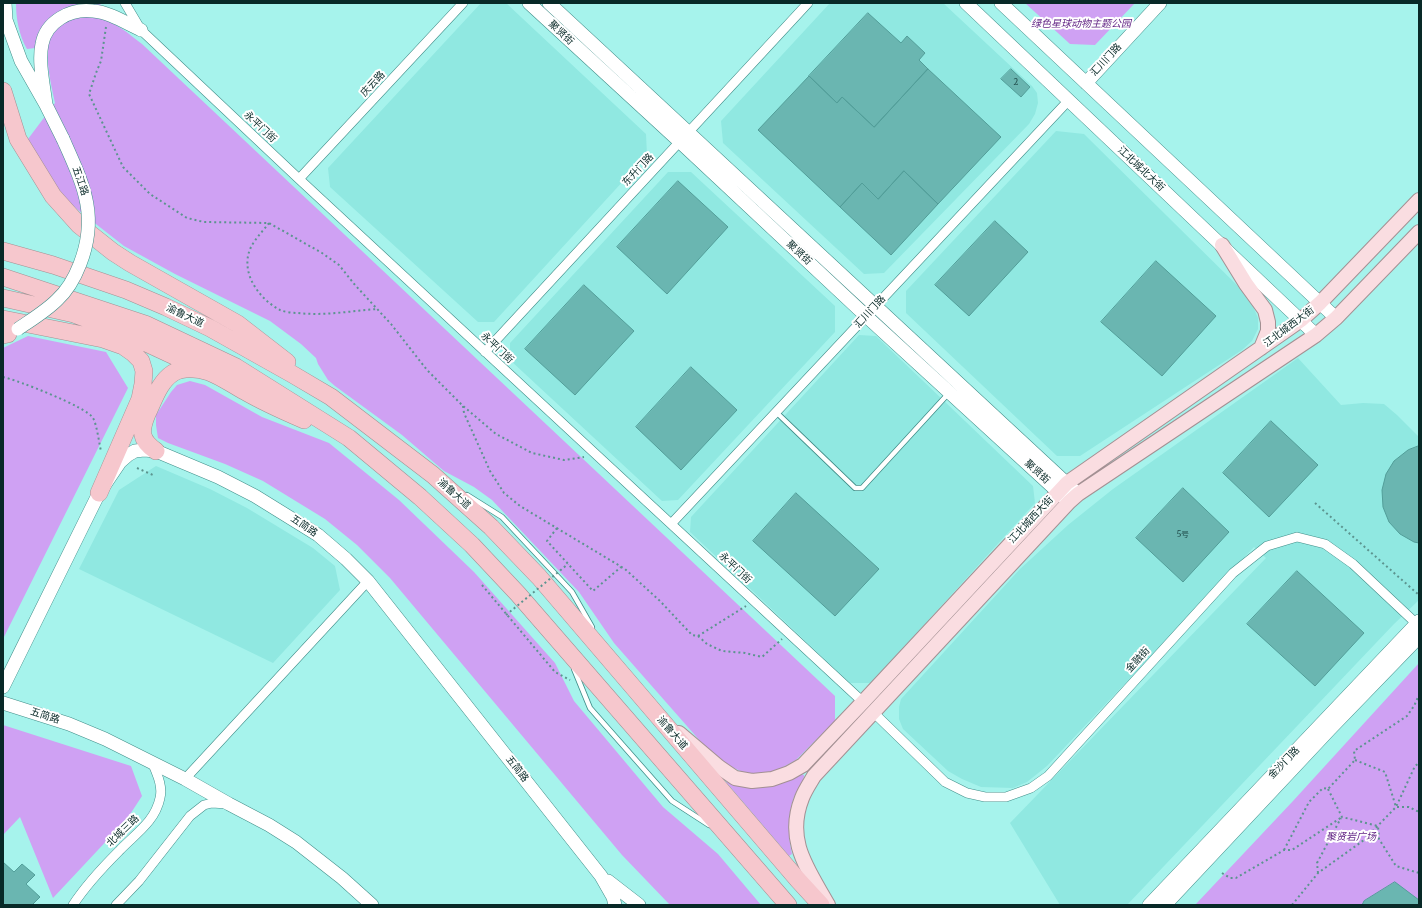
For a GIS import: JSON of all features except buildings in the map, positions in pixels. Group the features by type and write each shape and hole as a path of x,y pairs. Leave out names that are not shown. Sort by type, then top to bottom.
{"highway":[{"path":"3,91 18,139"},
{"path":"3,118 18,139 53,196 75,220 97,240 142,270 238,324 331,397"},
{"name":"渝鲁大道","path":"3,251 90,277 166,307 210,328 331,397 433,475 491,527 539,577 657,715 803,876 821,905"},
{"path":"3,277 145,324 236,367 349,438 420,497 472,545 568,650 784,901"},
{"path":"3,298 74,314 125,334 209,372 270,405 349,438"},
{"path":"7,331 103,339 123,346 133,353 140,362 144,371 140,399 99,493"},
{"path":"156,451 148,446 142,433 143,423 158,390 173,374 182,369 209,372"}],"main road":[{"name":"五江路","path":"5,3 6,20 21,61 63,139 78,174 85,195 89,215 88,235 83,257 74,278 58,300 7,331"},
{"name":"聚贤街","path":"529,3 684,136 875,306 1074,498"},
{"name":"聚贤街","path":"549,3 866,316 950,392 1062,487"},
{"name":"江北城北大街","path":"966,3 1316,335"},
{"path":"1001,3 1336,318"},
{"name":"汇川门路","path":"1086,83 1160,3"},
{"path":"46,105 41,46 44,34 51,25 61,17 75,12 92,11 108,15 141,30"},
{"name":"江北城西大街","path":"657,715 719,767 735,778 752,781 772,779 789,773 803,765 1062,487 1301,320 1320,303 1419,200"},
{"name":"江北城西大街","path":"828,905 803,876 796,833 797,816 802,798 814,776 1074,498 1316,335 1336,318 1419,232"},
{"path":"1222,245 1246,284 1265,310 1268,322 1268,331 1261,348"},
{"name":"五简路","path":"3,687 99,493 120,462 128,455 135,451 156,451 218,477 285,514 318,535 346,559 368,581 601,876 614,896 615,905"},
{"name":"金沙门路","path":"1149,905 1418,624"},
{"name":"金沙门路","path":"1165,905 1330,729 1419,637"},
{"name":"五简路","path":"3,703 76,727 105,739 185,779 269,825 296,842 342,878 372,905"},
{"name":"五简路","path":"601,876 639,905"}],"street":[{"name":"永平门街","path":"125,3 141,30 299,179 863,702"},
{"name":"庆云路","path":"299,179 463,3"},
{"name":"东升门路","path":"485,352 808,3"},
{"name":"汇川门路","path":"671,524 1069,100"},
{"name":"金融街","path":"874,713 945,782 968,793 985,797 1006,797 1031,788 1048,776 1233,572 1267,546 1297,537 1325,544 1352,564 1418,624"},
{"path":"185,779 368,581"},
{"name":"北城三路","path":"73,905 90,882 119,850 147,825 156,810 160,797 160,781 152,762"},
{"path":"116,905 139,881 190,816 204,806 212,804 229,804"}],"lane":[{"path":"776,412 855,488 862,488 950,392"},
{"path":"433,475 458,490"},
{"path":"465,494 502,517 572,592 610,660"},
{"path":"568,650 590,708 672,802 732,840"}],"path":[{"path":"108,15 101,61 89,94 123,167 150,194 187,218 204,222 269,223 322,253 339,265 391,324 427,370 463,406 496,434 532,453 564,460 597,455"},
{"path":"269,223 251,247 248,257 247,270 254,287 271,304 282,310 299,314 324,314 377,309"},
{"path":"3,378 10,378 43,391 88,413 93,418 101,451"},
{"path":"463,406 464,413 490,471 504,493 520,506 621,567 660,601 692,635 698,636 707,644 722,651 745,653 762,657 788,633"},
{"path":"137,468 153,475"},
{"path":"1315,503 1419,595"},
{"path":"557,528 547,541 592,592 621,567"},
{"path":"506,615 568,564"},
{"path":"482,585 555,672 580,685"},
{"path":"698,636 754,601"},
{"path":"1328,789 1355,760 1354,751 1407,716 1419,695"},
{"path":"1355,760 1385,772 1396,807"},
{"path":"1292,905 1318,873 1364,840 1396,807 1415,766 1419,763"},
{"path":"1284,850 1309,802 1323,788 1328,789"},
{"path":"1328,789 1342,817"},
{"path":"1396,807 1409,807 1419,812"},
{"path":"1318,873 1317,863 1342,817"},
{"path":"1222,873 1230,878 1236,878 1284,850 1292,850 1342,817 1378,826"},
{"path":"1378,826 1379,839 1396,866 1419,873"}],"shaded area":[{"path":"481,3 506,3 646,134 647,155 494,322 478,322 330,187 328,168"},
{"path":"830,3 943,3 1032,86 1037,93 1038,103 1035,114 1029,124 884,273 864,274 723,143 721,121"},
{"path":"1056,131 1084,134 1249,297 1258,318 1258,329 1252,341 1242,350 1080,456 1057,456 906,313 906,291"},
{"path":"668,172 691,172 835,306 835,332 678,500 662,501 510,360 510,343"},
{"path":"859,335 876,336 1033,486 1035,503 871,683 850,683 690,532 691,517"},
{"path":"1298,358 1341,405 1363,403 1384,404 1419,437 1419,600 1394,624 1127,905 1060,905 1010,823 1266,558 1254,547 1047,766 1027,782 1013,788 981,787 948,771 903,729 899,719 901,699 1020,569 1068,525 1113,489"},
{"path":"156,466 210,489 247,508 313,548 335,566 340,590 273,663 79,569 119,490"}],"green space":[{"path":"16,3 102,3 100,5 77,8 58,13 50,18 44,25 35,48 27,49 18,27"},
{"name":"绿色星球动物主题公园","path":"1025,3 1135,3 1095,45 1070,44"},
{"path":"84,16 103,19 121,28 142,44 835,696 835,721 796,760 778,770 762,774 745,773 727,765 701,742 614,643 579,592 492,500 474,487 444,471 402,435 335,386 328,380 316,358 301,344 270,321 175,274 124,246 61,195 28,139 55,103 48,62 49,41 52,33 64,22"},
{"path":"28,336 106,352 128,388 3,639 3,348"},
{"path":"190,381 205,385 262,417 329,443 399,500 474,572 555,663 574,701 663,807 718,854 761,905 670,905 622,855 390,578 357,545 325,519 263,481 225,464 158,438 156,415 177,385"},
{"name":"聚贤岩广场","path":"1419,663 1419,905 1195,905 1293,801"},
{"path":"3,725 131,766 142,796 127,819 53,898 20,817 3,835"},
{"path":"801,774 804,775 804,777 794,797 790,811 789,833 792,854 789,856 726,782 774,785"}]}
